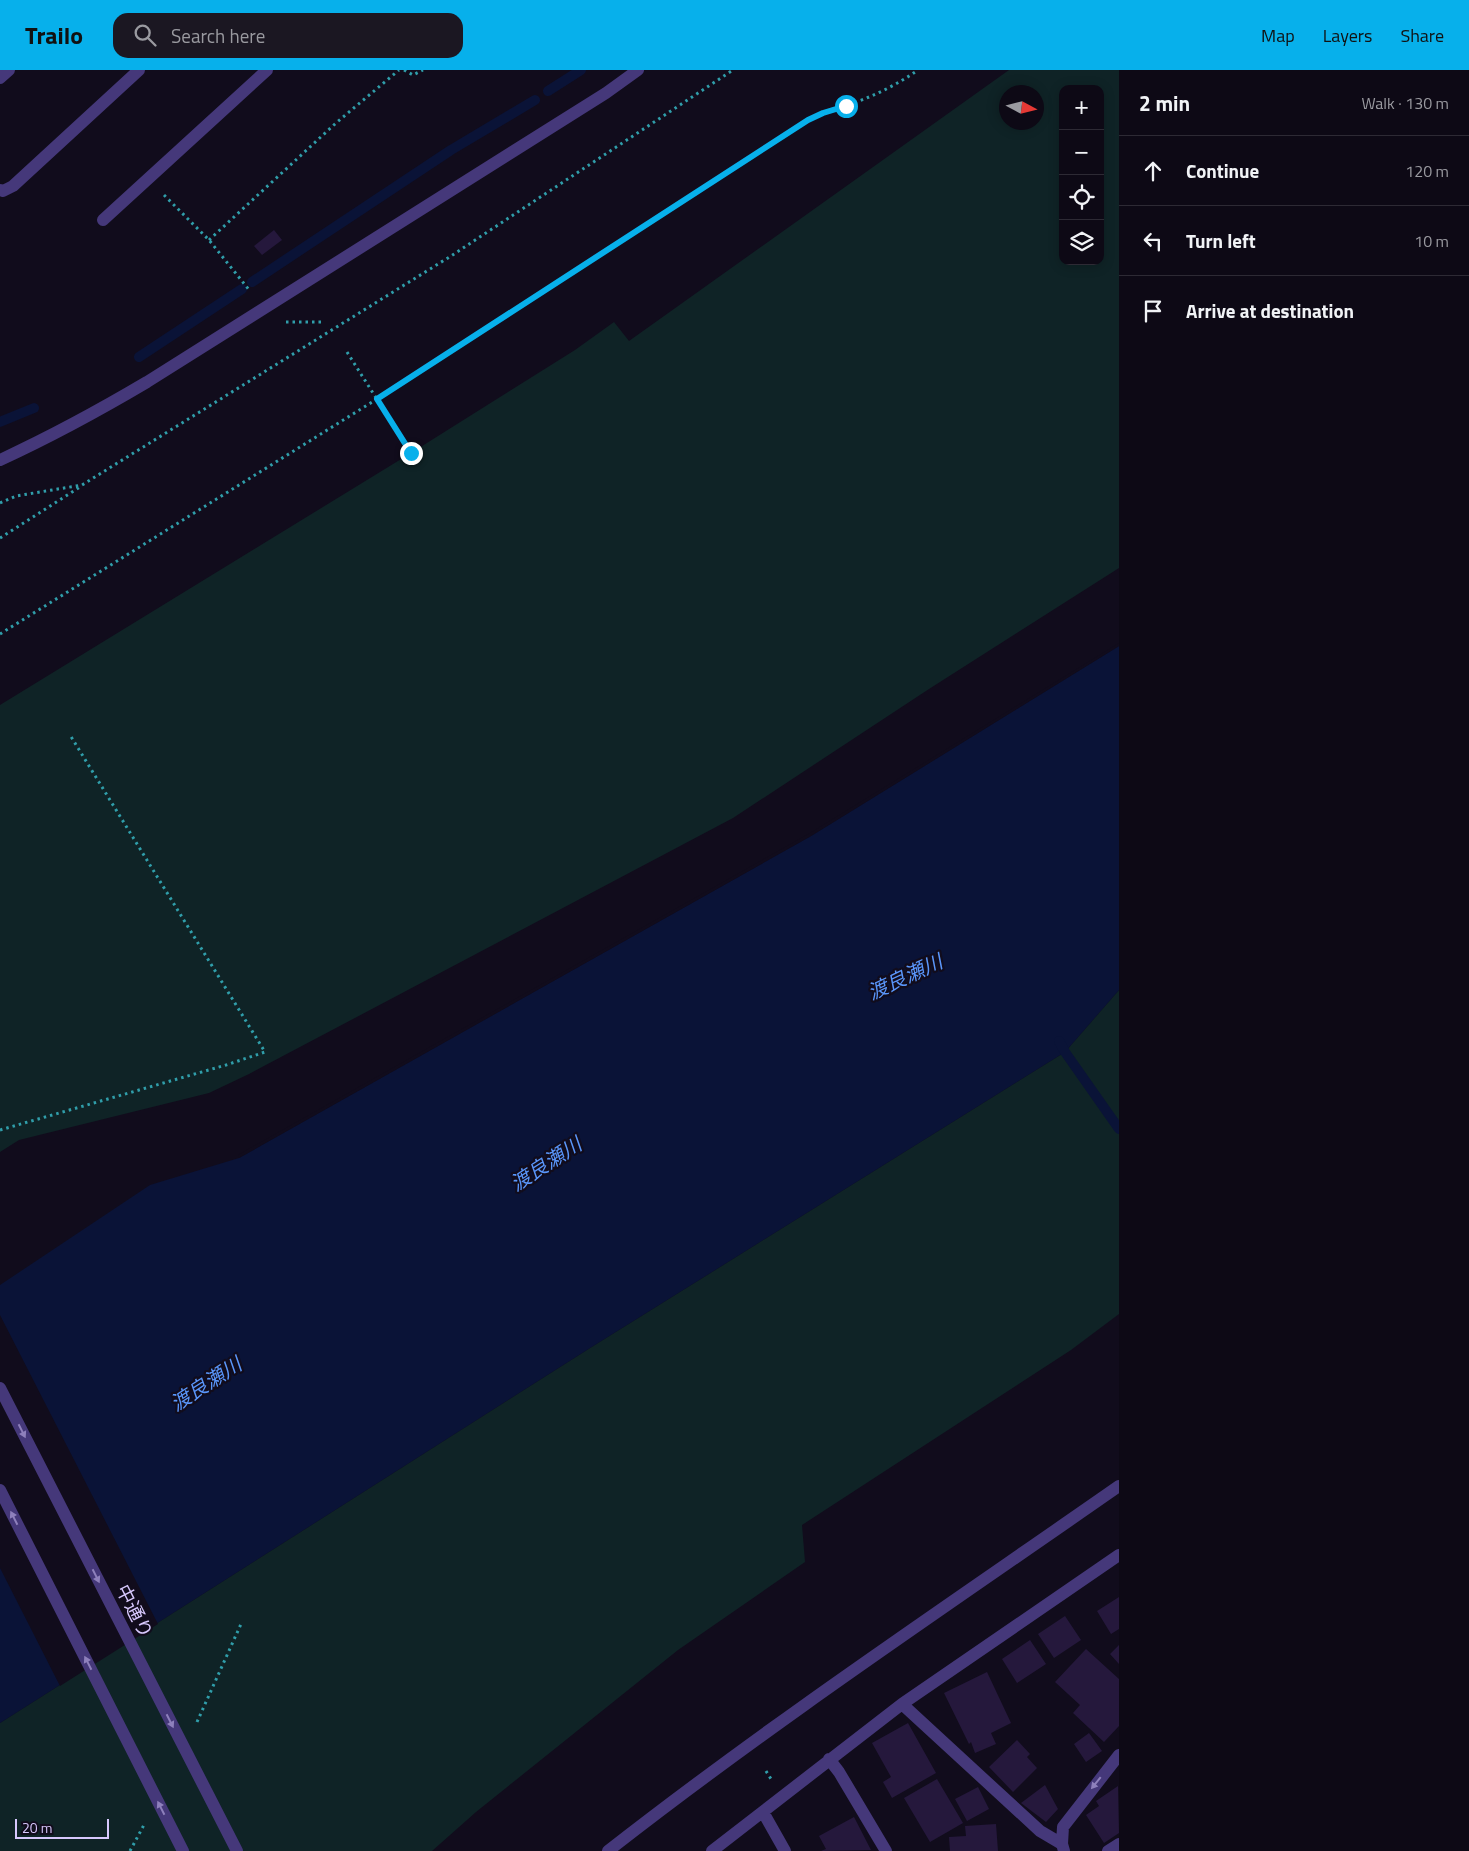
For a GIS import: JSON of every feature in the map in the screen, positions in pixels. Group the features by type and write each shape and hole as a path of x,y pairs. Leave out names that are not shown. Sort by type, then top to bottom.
{"street":[{"path":"0,78 8,70"},
{"path":"0,190 2,191 13,186 139,70"},
{"path":"103,220 267,70"},
{"path":"0,460 95,413 147,382 638,70"},
{"name":"中通り","path":"0,1388 237,1851"},
{"path":"608,1851 694,1784 922,1621 1119,1486"},
{"path":"0,1490 183,1851"},
{"path":"712,1851 902,1704 1119,1555"},
{"path":"902,1704 1040,1832 1063,1847"},
{"path":"1063,1847 1063,1827 1119,1755"},
{"path":"829,1759 839,1772 886,1851"},
{"path":"763,1812 785,1851"},
{"path":"1108,1851 1119,1844"}],"path":[{"path":"209,240 336,123 399,70"},
{"path":"404,70 414,75 423,70"},
{"path":"0,538 450,256 733,70"},
{"path":"0,634 377,399 808,120 887,88 918,70"},
{"path":"159,191 209,240 251,291"},
{"path":"285,322 322,322"},
{"path":"347,352 411,453"},
{"path":"0,503 16,496 82,486"},
{"path":"0,1130 226,1066 265,1052 70,735"}],"green space":[{"path":"1009,70 1119,70 1119,568 929,689 733,818 249,1074 209,1093 19,1140 0,1152 0,705 411,453 575,350 614,322 629,341"},
{"path":"1119,990 1119,1314 1071,1350 802,1525 805,1562 678,1650 476,1812 432,1851 0,1851 0,1723 590,1348 1065,1052"}],"water":[{"name":"渡良瀬川","path":"1119,646 1119,990 1065,1052 590,1348 0,1723 0,1285 150,1185 239,1158 811,836"}],"pier":[{"path":"1119,643 1119,646 811,836 239,1158 238,1155 810,833"},
{"path":"0,1315 158,1624 60,1686 0,1568"}],"building":[{"path":"274,230 282,240 262,255 254,246"},
{"path":"1119,1597 1119,1629 1111,1634 1097,1611"},
{"path":"1065,1616 1081,1640 1054,1658 1038,1634"},
{"path":"1030,1640 1046,1664 1017,1683 1002,1659"},
{"path":"1119,1645 1119,1664 1110,1654"},
{"path":"1086,1649 1119,1679 1119,1726 1104,1742 1073,1713 1080,1705 1055,1682"},
{"path":"987,1672 1011,1723 991,1733 996,1744 975,1753 944,1693"},
{"path":"908,1723 936,1773 892,1798 883,1782 891,1777 872,1743"},
{"path":"1089,1733 1102,1751 1086,1762 1074,1744"},
{"path":"1017,1740 1030,1754 1027,1757 1037,1768 1013,1792 989,1767"},
{"path":"937,1779 963,1823 930,1842 904,1798"},
{"path":"1045,1785 1058,1809 1046,1822 1021,1803"},
{"path":"1118,1786 1119,1833 1104,1843 1086,1815 1099,1806 1096,1801"},
{"path":"978,1787 989,1809 967,1821 955,1799"},
{"path":"854,1817 871,1850 821,1851 826,1849 819,1836"},
{"path":"996,1824 998,1851 950,1851 949,1837 966,1836 965,1826"}],"waterway":[{"path":"548,91 581,70"},
{"path":"252,282 451,150 535,100"},
{"path":"139,357 242,289"},
{"path":"0,422 34,408"},
{"path":"1059,1041 1119,1129"}],"route":[{"path":"411,453 377,399 808,120 846,106"}]}
